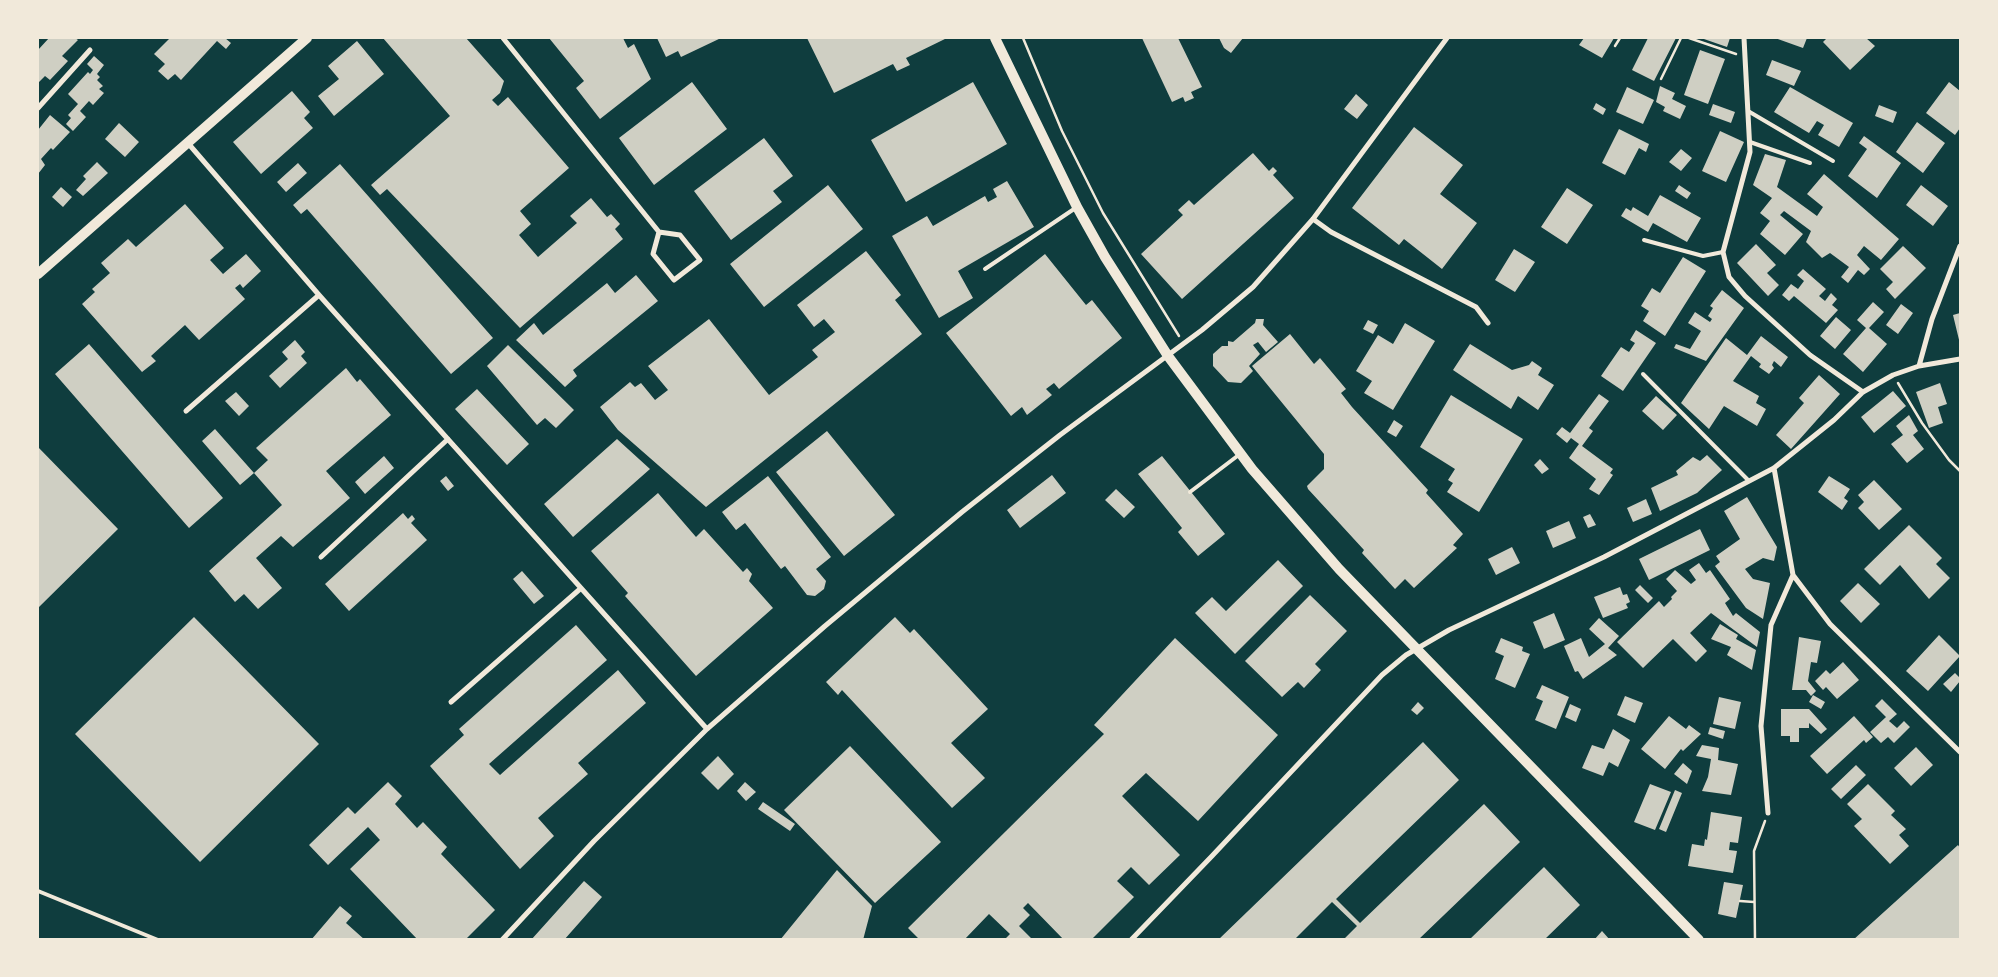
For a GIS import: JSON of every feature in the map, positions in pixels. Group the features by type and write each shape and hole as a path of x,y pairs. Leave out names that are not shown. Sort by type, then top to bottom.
{"main road":[{"path":"38,274 307,38"},
{"path":"995,38 1077,207 1112,269 1168,356 1240,454 1328,557 1699,940"}],"street":[{"path":"503,38 658,232 680,235 700,260 674,280 653,254 658,232"},
{"path":"502,940 594,841 707,729 825,626 962,512 1060,435 1168,356 1254,287 1313,219 1447,38"},
{"path":"1744,38 1750,152 1723,252 1729,277 1745,296 1810,354 1863,392"},
{"path":"38,108 90,50"},
{"path":"187,142 319,295 707,729"},
{"path":"1313,219 1331,232 1476,307 1488,323"},
{"path":"1919,366 1932,319 1960,246"},
{"path":"186,411 319,295"},
{"path":"1131,940 1382,675 1416,649 1450,630 1604,557 1774,468 1834,420 1863,392 1893,375 1919,366 1960,359"},
{"path":"321,557 448,439"},
{"path":"1774,468 1793,575 1830,624 1960,752"},
{"path":"1768,813 1761,726 1770,634 1771,625 1793,575"},
{"path":"451,702 580,589"}],"lane":[{"path":"1748,111 1834,161"},
{"path":"1750,142 1810,164"},
{"path":"985,269 1077,207"},
{"path":"1644,240 1703,256 1723,252"},
{"path":"1643,374 1749,482"},
{"path":"1190,492 1240,454"},
{"path":"38,892 158,940"}],"path":[{"path":"1023,38 1062,132 1103,213 1184,343"},
{"path":"1615,46 1620,38"},
{"path":"1660,79 1681,38"},
{"path":"1689,38 1745,57"},
{"path":"1893,375 1922,423 1949,460 1960,471"},
{"path":"1755,940 1754,851 1768,813"},
{"path":"1740,901 1754,902"}],"building":[{"path":"49,38 75,38 78,40 62,56 68,61 50,80 45,76 38,83 38,50"},
{"path":"170,38 225,38 231,43 226,49 217,41 181,80 175,74 168,80 158,71 165,64 154,54"},
{"path":"383,38 466,38 504,81 500,93 492,100 498,106 508,97 569,168 520,211 531,224 519,235 538,257 577,223 570,216 591,198 607,217 611,214 620,224 615,229 623,239 520,328 387,189 380,195 371,185 450,116"},
{"path":"549,38 623,38 628,48 634,44 651,79 600,119 576,88 584,81"},
{"path":"657,38 721,38 681,57 678,51 666,57"},
{"path":"807,38 947,38 906,58 910,65 897,71 893,64 834,93"},
{"path":"1142,38 1178,38 1202,87 1191,92 1194,98 1185,102 1183,97 1172,102"},
{"path":"1219,38 1243,38 1231,53 1224,48"},
{"path":"1584,38 1614,38 1602,58 1579,45"},
{"path":"1648,38 1676,38 1654,81 1632,70"},
{"path":"1701,38 1730,38 1727,47"},
{"path":"1775,38 1807,38 1803,48"},
{"path":"1827,38 1866,38 1875,46 1850,70 1823,42"},
{"path":"357,41 384,74 334,116 318,96 339,79 328,66"},
{"path":"1700,50 1725,59 1708,104 1684,95"},
{"path":"94,56 104,65 97,74 100,77 97,80 103,86 99,89 104,93 93,105 89,101 80,111 86,117 73,131 66,124 71,118 68,115 78,104 68,94 88,72 90,74 93,70 87,64"},
{"path":"1772,60 1801,71 1794,86 1766,75"},
{"path":"692,82 727,129 654,185 619,138"},
{"path":"973,82 1007,144 906,202 871,140"},
{"path":"1949,82 1960,91 1960,128 1955,135 1926,113"},
{"path":"1660,86 1675,93 1672,99 1686,106 1680,119 1663,111 1665,107 1656,102"},
{"path":"1627,87 1654,100 1643,124 1616,112"},
{"path":"1790,87 1853,123 1839,147 1818,135 1824,125 1817,121 1809,133 1774,112"},
{"path":"292,91 310,112 304,118 313,128 261,174 233,142"},
{"path":"1356,94 1368,105 1357,119 1344,109"},
{"path":"1596,103 1606,109 1603,115 1593,109"},
{"path":"1713,104 1735,112 1731,123 1709,115"},
{"path":"1879,105 1897,112 1893,123 1875,116"},
{"path":"50,115 70,132 53,150 51,148 41,159 45,165 38,174 38,130"},
{"path":"1917,122 1945,143 1923,173 1896,152"},
{"path":"119,123 139,142 125,157 105,139"},
{"path":"1414,127 1463,165 1440,194 1477,223 1442,269 1404,239 1399,245 1352,208"},
{"path":"1619,129 1649,144 1646,152 1639,148 1625,175 1602,163"},
{"path":"1720,131 1744,142 1726,182 1702,171"},
{"path":"1864,136 1901,163 1877,198 1848,176 1867,149 1859,143"},
{"path":"764,138 793,176 773,191 782,202 731,240 694,191"},
{"path":"1681,149 1692,158 1681,171 1669,162"},
{"path":"1253,153 1269,171 1273,167 1277,171 1273,175 1294,198 1182,299 1141,254 1183,215 1178,210 1189,200 1194,205"},
{"path":"1765,154 1786,160 1777,187 1817,216 1823,207 1807,194 1824,174 1899,239 1881,260 1864,246 1857,255 1870,269 1864,275 1858,270 1848,283 1841,277 1849,267 1830,253 1822,258 1806,242 1811,231 1784,211 1780,215 1803,234 1785,255 1760,234 1770,221 1760,213 1772,198 1753,185"},
{"path":"97,162 108,173 83,196 76,190 86,179 83,176"},
{"path":"298,163 307,173 286,192 277,182"},
{"path":"340,164 493,338 451,374 307,209 301,214 293,205"},
{"path":"1007,181 1034,227 958,271 973,298 939,318 892,236 927,216 933,226 985,196 988,202 997,197 993,189"},
{"path":"828,185 863,229 764,307 730,264"},
{"path":"1679,185 1691,193 1687,199 1675,191"},
{"path":"1921,185 1948,206 1933,226 1906,205"},
{"path":"61,187 72,197 63,207 52,197"},
{"path":"1567,188 1593,205 1567,244 1541,227"},
{"path":"1660,195 1701,218 1687,242 1653,223 1648,232 1621,216 1626,208 1631,211 1633,207 1648,216"},
{"path":"185,204 224,248 210,260 223,274 246,254 261,271 243,288 240,284 235,288 245,299 199,340 185,325 151,356 156,361 142,372 82,304 95,292 92,289 110,273 101,263 128,239 136,247"},
{"path":"1756,244 1776,265 1767,273 1779,285 1768,296 1737,263"},
{"path":"1903,246 1926,268 1895,299 1886,289 1893,282 1880,269"},
{"path":"1514,249 1535,262 1515,292 1495,280"},
{"path":"866,251 901,295 895,300 922,334 706,507 618,430 600,407 630,382 635,387 641,383 655,400 668,390 648,366 709,319 769,395 818,357 812,350 835,332 824,319 814,327 797,305"},
{"path":"1045,254 1086,305 1092,300 1122,338 1059,389 1054,383 1046,389 1052,395 1027,415 1022,407 1011,416 946,333"},
{"path":"1683,257 1706,271 1665,336 1643,321 1649,311 1641,306 1652,288 1660,293"},
{"path":"1803,269 1826,289 1819,296 1825,301 1831,293 1837,299 1832,305 1838,310 1826,323 1794,296 1789,301 1782,295 1791,284 1798,289 1804,281 1797,275"},
{"path":"636,275 658,301 573,370 577,376 565,387 516,340 534,323 543,335 607,283 615,293"},
{"path":"1722,290 1744,308 1706,361 1674,348 1676,344 1690,349 1701,331 1688,323 1695,312 1710,322 1712,319 1708,316 1713,308 1710,306"},
{"path":"1873,302 1884,312 1869,328 1887,344 1863,372 1843,354 1866,328 1857,320"},
{"path":"1901,304 1913,313 1898,334 1886,325"},
{"path":"1960,313 1960,344 1953,315"},
{"path":"1836,317 1851,330 1835,349 1820,336"},
{"path":"1256,319 1264,319 1263,325 1278,342 1266,352 1258,342 1253,345 1260,354 1249,366 1253,371 1241,383 1228,382 1213,366 1213,354 1222,346 1228,346 1228,341 1233,342 1255,323"},
{"path":"1368,320 1378,325 1373,334 1363,329"},
{"path":"1405,323 1435,341 1393,410 1364,393 1372,381 1356,371 1378,335 1393,344"},
{"path":"1636,330 1656,343 1623,391 1601,376 1621,347 1629,352 1635,343 1630,340"},
{"path":"1290,334 1314,364 1320,358 1346,389 1341,393 1352,407 1428,490 1426,493 1463,534 1453,545 1457,548 1414,588 1405,579 1395,589 1362,553 1364,550 1308,489 1307,486 1324,469 1324,454 1252,366"},
{"path":"1761,336 1788,357 1781,367 1774,361 1772,365 1774,368 1769,374 1759,367 1761,364 1751,356 1733,381 1759,396 1756,403 1766,409 1757,426 1724,406 1709,429 1681,403 1726,338 1747,355"},
{"path":"295,340 305,352 301,356 307,363 280,388 269,376 288,359 282,352"},
{"path":"89,344 223,498 189,528 55,374"},
{"path":"1470,344 1512,370 1529,365 1532,361 1542,368 1538,375 1554,385 1538,410 1518,396 1511,409 1453,370"},
{"path":"508,345 574,410 556,428 545,418 537,425 487,366"},
{"path":"346,368 357,382 360,379 391,415 326,471 350,498 293,547 281,536 256,558 282,588 258,609 244,594 235,602 209,571 282,505 254,473 268,460 256,448"},
{"path":"1819,375 1840,394 1791,449 1776,435 1804,403 1799,398"},
{"path":"1940,383 1947,404 1938,407 1943,423 1929,428 1916,392"},
{"path":"477,389 529,444 507,465 455,409"},
{"path":"1893,391 1906,406 1874,433 1861,417"},
{"path":"236,392 249,406 239,416 225,401"},
{"path":"1599,394 1609,401 1589,428 1593,431 1582,446 1613,469 1610,473 1613,475 1599,495 1589,489 1596,479 1569,458 1579,444 1571,438 1567,443 1556,434 1562,427 1570,433"},
{"path":"1451,395 1523,439 1479,512 1447,492 1453,483 1448,480 1455,469 1420,447"},
{"path":"1656,396 1677,415 1663,430 1642,411"},
{"path":"1909,415 1918,431 1913,435 1924,449 1907,463 1891,444 1903,435 1896,426"},
{"path":"1394,420 1403,426 1396,437 1387,432"},
{"path":"215,429 254,473 240,485 202,441"},
{"path":"827,431 895,515 844,556 776,472"},
{"path":"617,439 650,469 573,537 544,504"},
{"path":"38,447 118,529 38,608"},
{"path":"1707,455 1722,470 1697,493 1660,511 1651,488 1678,475 1676,471 1693,457 1700,461"},
{"path":"384,456 394,468 365,494 355,482"},
{"path":"1162,456 1225,534 1198,556 1178,532 1182,528 1138,474"},
{"path":"1540,459 1549,469 1542,474 1534,465"},
{"path":"1052,475 1066,493 1020,528 1007,510"},
{"path":"446,476 454,486 448,491 440,481"},
{"path":"768,476 831,557 816,569 826,581 824,589 815,596 807,595 785,566 781,569 745,523 736,530 722,512"},
{"path":"1829,476 1850,489 1844,498 1848,501 1842,510 1818,492"},
{"path":"1874,480 1902,509 1879,530 1858,508 1864,502 1858,495"},
{"path":"1116,489 1135,507 1124,518 1105,500"},
{"path":"658,493 696,537 704,529 743,572 747,568 752,574 749,581 773,608 696,676 625,596 628,593 591,551"},
{"path":"1747,497 1777,547 1774,561 1763,558 1745,569 1753,579 1770,583 1763,619 1746,608 1715,566 1720,562 1716,556 1740,539 1724,511"},
{"path":"1646,499 1652,514 1633,522 1627,508"},
{"path":"403,513 408,519 412,515 415,519 411,523 427,540 349,611 325,584"},
{"path":"1590,514 1596,525 1588,528 1583,517"},
{"path":"1569,521 1576,538 1553,548 1546,531"},
{"path":"1909,525 1942,558 1936,564 1950,578 1929,599 1900,565 1880,585 1864,569"},
{"path":"1700,529 1710,550 1649,580 1639,559"},
{"path":"1512,547 1520,563 1496,575 1488,559"},
{"path":"1278,560 1303,586 1235,654 1195,613 1212,597 1226,611"},
{"path":"1699,563 1706,573 1710,570 1730,599 1725,603 1733,616 1736,613 1760,632 1757,647 1711,613 1690,633 1707,651 1696,662 1673,639 1643,668 1617,642 1659,601 1664,607 1672,599 1671,597 1677,591 1666,579 1675,570 1691,584 1696,580 1689,570"},
{"path":"522,571 544,596 534,604 513,579"},
{"path":"1858,583 1880,604 1861,623 1840,601"},
{"path":"1640,585 1653,598 1648,603 1635,590"},
{"path":"1620,587 1623,595 1627,594 1630,602 1626,604 1628,608 1603,618 1594,597"},
{"path":"1310,595 1347,631 1315,664 1321,670 1304,688 1298,682 1282,697 1245,661"},
{"path":"1554,613 1565,640 1544,649 1533,622"},
{"path":"194,617 319,744 200,862 75,734"},
{"path":"895,617 910,633 914,629 988,709 951,743 985,778 952,808 842,690 838,695 826,682"},
{"path":"1599,618 1619,636 1608,648 1617,655 1583,679 1578,671 1575,672 1564,646 1581,638 1589,657 1605,644 1589,629"},
{"path":"1720,624 1738,635 1736,639 1756,650 1752,670 1727,655 1731,647 1711,639"},
{"path":"576,625 607,660 489,764 500,775 618,670 646,703 578,763 588,774 538,818 554,836 520,869 430,766 464,735 459,729"},
{"path":"1939,635 1960,656 1928,691 1906,671"},
{"path":"1799,637 1821,641 1817,663 1811,662 1808,681 1816,691 1811,696 1806,690 1792,690"},
{"path":"1175,638 1278,735 1198,821 1146,773 1122,796 1180,855 1149,885 1131,867 1117,881 1134,897 1091,940 1064,940 1028,903 1023,908 1030,915 1019,926 1033,940 1004,940 1010,934 989,914 964,940 920,940 908,928 1104,734 1094,725"},
{"path":"1501,638 1523,647 1522,651 1530,654 1515,688 1495,679 1504,656 1495,652"},
{"path":"1843,662 1859,680 1837,699 1826,687 1823,690 1815,681 1826,670 1830,674"},
{"path":"1955,673 1960,678 1960,681 1951,692 1943,684"},
{"path":"1542,685 1569,697 1556,729 1535,720 1543,701 1536,698"},
{"path":"1813,695 1825,702 1821,709 1809,702"},
{"path":"1625,696 1643,703 1635,723 1617,715"},
{"path":"1719,697 1741,702 1735,729 1713,724"},
{"path":"1882,699 1897,714 1889,721 1897,728 1904,721 1910,727 1894,743 1888,737 1881,743 1870,732 1886,717 1875,706"},
{"path":"1418,702 1424,708 1417,715 1411,710"},
{"path":"1570,704 1581,709 1576,722 1565,717"},
{"path":"1781,709 1809,709 1827,729 1821,734 1809,723 1809,728 1799,728 1799,742 1790,742 1790,736 1781,736"},
{"path":"1669,716 1686,729 1689,725 1701,734 1683,751 1681,749 1665,769 1641,749"},
{"path":"1854,716 1873,737 1866,743 1864,740 1827,774 1810,756"},
{"path":"1710,727 1725,731 1723,739 1708,734"},
{"path":"1613,729 1630,740 1618,767 1609,762 1603,776 1582,768 1592,745 1604,749"},
{"path":"1423,742 1459,780 1336,899 1360,923 1484,804 1520,842 1418,940 1343,940 1357,926 1332,902 1294,940 1218,940"},
{"path":"1702,745 1719,748 1718,760 1738,764 1731,795 1702,791 1708,777 1711,759 1696,756"},
{"path":"850,746 941,842 875,903 784,810"},
{"path":"1916,747 1933,765 1911,786 1894,768"},
{"path":"718,756 734,774 718,790 701,773"},
{"path":"1683,763 1692,771 1687,784 1674,774"},
{"path":"1856,765 1866,775 1841,799 1831,789"},
{"path":"388,782 402,796 395,804 417,828 423,822 447,847 441,854 495,910 465,940 418,940 350,869 380,840 368,827 328,865 309,845 348,807 355,814"},
{"path":"745,782 756,792 746,801 737,791"},
{"path":"1650,784 1671,792 1655,830 1634,822"},
{"path":"1868,784 1895,811 1891,815 1906,829 1899,835 1909,846 1890,864 1854,826 1862,819 1847,804"},
{"path":"1675,790 1682,793 1666,832 1659,829"},
{"path":"763,802 795,824 790,831 758,809"},
{"path":"1711,812 1742,817 1738,843 1730,842 1729,850 1737,851 1733,873 1688,866 1692,844 1704,846 1705,839 1707,840"},
{"path":"1958,845 1960,848 1960,940 1853,940"},
{"path":"1544,867 1580,905 1544,940 1469,940"},
{"path":"837,870 872,906 863,940 780,940"},
{"path":"584,881 602,897 564,940 531,940"},
{"path":"1724,882 1743,885 1736,918 1718,914"},
{"path":"340,906 352,916 346,923 365,940 311,940"},
{"path":"1602,931 1610,940 1594,940"}]}
